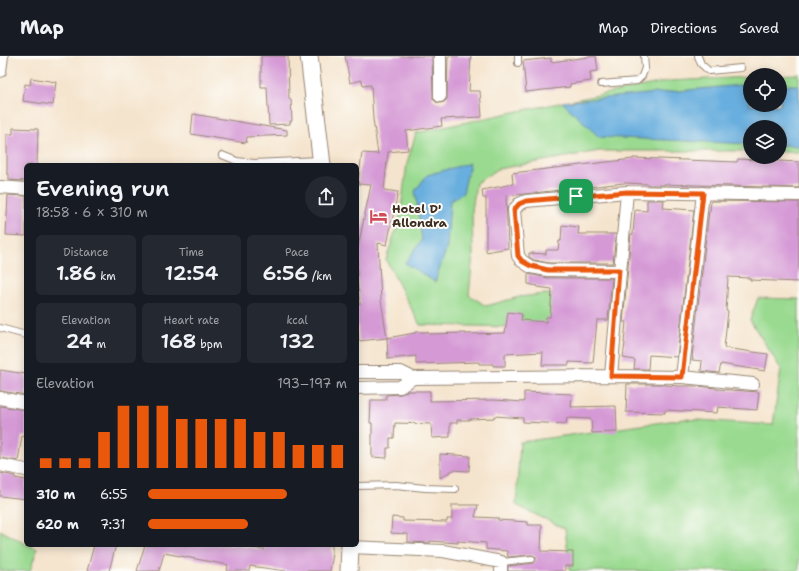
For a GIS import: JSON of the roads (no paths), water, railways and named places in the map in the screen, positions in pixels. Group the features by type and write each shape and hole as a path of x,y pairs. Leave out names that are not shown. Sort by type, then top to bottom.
{"main road":[{"path":"309,56 321,163"},
{"path":"349,571 350,547"}],"street":[{"path":"0,71 2,56"},
{"path":"440,56 440,96"},
{"path":"0,190 24,189"},
{"path":"611,376 619,270 627,192"},
{"path":"619,270 548,270 526,264 518,256 514,210 519,204 526,201 627,192 799,195"},
{"path":"682,377 703,193"},
{"path":"359,372 401,372 413,378 611,376 682,377 753,384"},
{"path":"359,388 400,387 413,378"},
{"path":"0,398 24,403"},
{"path":"0,465 24,470"},
{"path":"359,546 443,551 501,567"}],"lane":[{"path":"601,84 637,81 642,76 645,68 644,56"},
{"path":"698,56 701,64 709,71 741,68"},
{"path":"222,155 237,161 254,163 321,163"},
{"path":"0,328 24,335"},
{"path":"359,486 396,485 455,489"},
{"path":"501,567 532,559"}],"water":[{"path":"743,85 743,112 787,112 787,85 799,85 799,146 787,145 787,120 743,120 743,144 599,137 562,102"},
{"path":"470,163 463,193 450,201 447,247 435,282 405,263 422,240 415,191 427,175"}],"place":[{"name":"Hotel D' Allondra","path":"379,216"}]}
